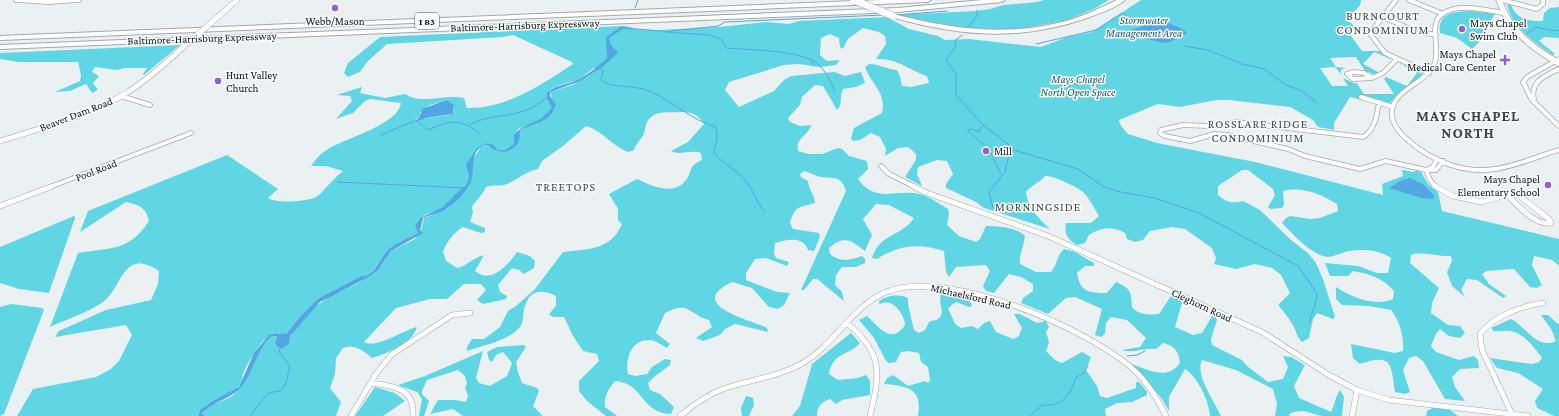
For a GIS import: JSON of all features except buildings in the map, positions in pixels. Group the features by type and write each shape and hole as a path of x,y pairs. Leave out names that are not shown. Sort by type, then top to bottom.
{"highway":[{"path":"854,0 893,16 931,26 963,31 1024,32 1075,22 1098,13 1122,0"},
{"name":"Baltimore-Harrisburg Expressway","path":"0,38 928,0"},
{"name":"Baltimore-Harrisburg Expressway","path":"0,47 898,10 1002,0"}],"main road":[{"path":"1499,0 1503,13 1524,38 1558,61"}],"street":[{"path":"16,0 44,2 79,0"},
{"name":"Beaver Dam Road","path":"0,141 89,111 121,96 145,80 237,0"},
{"path":"1396,0 1371,32 1371,35 1383,51 1429,73"},
{"path":"1409,0 1443,14"},
{"path":"1502,0 1534,9 1542,6 1543,0"},
{"path":"1503,13 1463,9 1443,14 1435,22 1438,54 1434,67 1429,73 1398,98 1393,107 1392,116 1400,131 1412,144 1437,159 1465,168 1489,170 1559,150"},
{"path":"1383,17 1415,31 1436,35"},
{"path":"1373,79 1364,72 1350,72 1347,74 1353,79 1373,79 1384,74 1397,59"},
{"path":"1558,61 1524,79 1524,87 1534,101 1559,126"},
{"path":"1534,101 1532,89 1534,84 1559,69"},
{"path":"121,96 150,105"},
{"path":"1361,97 1393,107"},
{"path":"1379,102 1376,119 1368,134 1363,137 1346,137 1271,125 1231,122 1208,126 1182,125 1160,131 1162,135 1185,141 1194,141 1214,134 1227,135 1288,149 1297,153 1360,169 1386,162 1426,170 1436,170 1443,161"},
{"name":"Pool Road","path":"0,206 191,133"},
{"path":"1426,170 1433,167 1437,159"},
{"name":"Cleghorn Road","path":"881,166 889,174 932,195 1048,236 1262,332 1335,378 1357,390 1389,400 1528,416"},
{"path":"1426,170 1430,180 1435,186 1452,196 1482,202 1512,193 1520,195 1549,219 1551,223 1541,223 1507,195"},
{"name":"Michaelsford Road","path":"680,416 696,402 714,391 791,369 815,356 828,345 870,301 888,291 909,286 938,287 1018,306 1055,322 1105,350 1129,366 1151,389 1166,416"},
{"path":"1512,414 1482,350 1480,334 1487,326 1526,306 1543,303"},
{"path":"351,416 382,365 400,349 452,315 470,312"},
{"path":"848,324 865,338 877,362 879,378 870,416"},
{"path":"371,383 398,388 408,394 414,404 413,416"},
{"path":"1352,416 1357,390"}],"green space":[{"path":"1044,0 1109,0 1096,8 1065,21 1011,30 953,27 893,15 976,11 1004,5"},
{"path":"1141,0 1361,0 1360,5 1348,20 1363,31 1346,32 1348,32 1362,51 1380,51 1391,59 1374,52 1363,64 1380,73 1376,75 1365,71 1356,57 1330,58 1336,67 1345,68 1341,70 1341,74 1335,67 1320,68 1332,86 1348,86 1343,78 1356,84 1356,82 1364,94 1394,94 1384,79 1386,77 1407,86 1417,73 1399,63 1423,74 1390,103 1367,97 1366,101 1350,97 1334,123 1334,130 1318,127 1313,120 1290,107 1229,100 1217,100 1180,107 1158,104 1119,120 1121,126 1128,134 1157,143 1255,162 1383,195 1382,184 1403,176 1402,170 1415,172 1415,170 1421,172 1428,184 1438,192 1442,211 1559,239 1559,266 1552,260 1534,256 1532,265 1542,285 1537,288 1530,287 1514,269 1487,271 1482,274 1489,284 1506,296 1503,298 1477,280 1467,279 1461,290 1465,297 1452,286 1447,272 1452,261 1451,256 1420,254 1411,255 1410,263 1439,288 1432,303 1431,313 1448,325 1460,326 1465,333 1460,338 1449,336 1440,329 1431,346 1436,352 1459,360 1474,356 1478,360 1479,368 1460,369 1452,377 1455,387 1465,401 1445,399 1423,361 1416,356 1409,358 1403,370 1410,392 1405,394 1395,392 1391,367 1388,363 1384,360 1378,360 1360,364 1353,358 1351,344 1395,353 1403,351 1401,329 1397,319 1391,310 1369,306 1342,305 1336,299 1336,287 1363,300 1379,302 1393,299 1394,291 1381,280 1371,275 1359,272 1353,271 1348,276 1330,276 1325,263 1358,266 1377,273 1388,273 1391,258 1382,253 1366,250 1349,251 1328,257 1320,255 1305,245 1282,223 1290,216 1310,219 1320,218 1338,211 1337,204 1311,192 1304,190 1290,190 1283,191 1284,205 1282,208 1270,209 1268,207 1275,195 1273,189 1248,170 1242,170 1218,186 1218,195 1227,201 1243,201 1260,210 1290,239 1309,254 1316,263 1323,279 1335,317 1333,319 1317,313 1313,319 1309,338 1302,342 1298,337 1291,321 1278,305 1290,293 1281,275 1272,268 1255,264 1236,269 1214,264 1216,258 1212,248 1185,229 1172,227 1150,231 1143,240 1135,242 1127,239 1125,233 1107,228 1094,232 1089,235 1085,243 1077,245 1067,236 1066,223 1091,223 1099,216 1090,200 1083,192 1070,184 1053,177 1045,176 1026,192 1031,208 1041,221 1050,229 984,208 976,202 946,188 946,184 953,174 947,161 937,160 918,167 917,174 922,186 905,177 916,160 916,154 908,147 898,148 885,156 886,149 880,137 871,133 860,140 853,141 851,138 854,128 882,113 883,106 880,94 865,67 869,64 873,64 897,70 902,86 911,87 929,83 927,76 897,62 876,59 886,44 885,36 879,32 863,28 848,39 843,49 840,47 839,38 830,34 821,38 820,55 827,61 840,60 836,65 820,67 798,64 784,65 729,82 725,90 739,107 774,91 784,80 791,76 834,72 845,76 861,72 865,83 856,87 843,89 840,106 837,110 823,86 815,85 802,97 800,105 788,118 790,122 800,126 811,125 798,143 798,151 808,154 822,154 838,148 842,149 849,156 867,161 868,169 858,179 864,186 877,193 918,193 931,199 948,209 949,214 947,225 959,236 976,242 980,239 986,226 1012,229 1021,233 1025,236 1020,257 1020,264 1036,272 1051,272 1064,249 1075,252 1094,263 1094,266 1085,266 1077,273 1080,284 1083,288 1090,292 1107,293 1116,282 1129,291 1132,307 1137,312 1159,314 1171,296 1179,298 1182,303 1175,327 1193,335 1202,333 1214,313 1217,320 1211,339 1212,345 1242,360 1247,366 1268,382 1283,379 1288,367 1283,356 1291,357 1305,365 1294,386 1299,398 1331,412 1340,390 1344,397 1342,416 1323,416 1299,411 1289,414 1290,416 1275,416 1277,404 1273,389 1236,370 1202,360 1201,373 1203,381 1221,416 1210,416 1208,403 1202,390 1190,373 1185,369 1169,397 1169,411 1162,399 1132,364 1151,371 1164,373 1169,372 1180,363 1176,350 1163,343 1156,349 1130,351 1122,350 1140,347 1146,338 1127,320 1111,317 1106,323 1105,334 1101,337 1095,335 1102,309 1075,297 1066,298 1048,314 1021,303 1023,298 1033,291 1033,284 1021,277 1009,274 994,293 986,291 983,286 990,271 986,265 956,267 949,277 946,272 944,251 935,248 918,246 901,248 885,254 877,259 872,258 880,244 885,239 903,229 914,218 889,205 876,204 863,219 872,235 865,251 848,240 839,241 829,248 830,254 838,259 846,260 862,256 865,259 865,263 856,267 842,267 836,275 835,285 842,292 844,301 817,279 813,279 804,290 801,290 846,191 844,185 838,179 817,176 804,171 800,174 801,177 808,181 815,203 798,208 790,223 793,229 819,233 820,237 814,251 808,250 806,245 798,240 775,243 774,253 776,258 789,262 787,266 766,258 755,259 746,273 746,280 777,292 790,293 784,305 778,309 769,307 752,288 732,282 719,290 715,298 718,305 726,311 767,328 768,332 735,324 725,329 720,335 703,341 696,338 712,327 709,320 688,309 679,308 665,313 656,333 670,344 667,348 649,340 638,343 631,351 627,362 627,368 628,374 635,376 647,374 652,367 665,359 671,360 670,365 648,383 650,390 660,394 674,407 671,414 653,409 632,387 615,381 607,393 605,407 617,416 606,416 587,401 579,391 579,381 599,361 597,354 583,351 573,336 564,317 553,317 549,314 556,306 556,296 546,292 537,292 530,297 524,309 522,324 515,332 495,342 467,351 467,347 472,339 484,339 500,327 508,311 535,289 563,252 598,247 612,239 622,224 618,220 618,209 609,194 637,179 656,187 669,189 676,188 687,179 693,166 702,160 701,153 678,153 671,151 688,142 704,124 694,114 688,112 662,112 654,115 646,124 644,134 634,150 628,152 617,146 597,131 586,126 563,146 542,161 538,169 530,171 505,185 486,187 472,207 473,212 470,222 485,228 485,232 481,233 463,227 459,229 443,251 446,261 457,268 484,255 475,271 481,275 487,276 504,267 517,252 530,256 535,261 534,268 524,274 519,270 512,268 498,285 500,292 507,296 506,299 483,304 477,300 486,290 481,284 464,284 447,299 430,299 396,308 364,342 376,343 417,327 405,343 372,358 359,348 347,347 343,348 336,358 335,374 330,388 341,402 336,416 202,415 204,411 212,405 233,395 244,381 266,342 272,336 277,336 275,342 282,349 288,344 290,336 312,309 332,295 359,283 380,267 391,251 415,239 421,231 424,218 447,209 469,187 474,158 481,147 472,155 468,162 469,180 466,187 443,207 421,217 417,226 418,233 388,249 370,274 361,276 319,298 303,313 286,334 274,333 270,335 261,344 253,356 244,371 238,388 209,403 204,407 198,416 17,416 33,389 96,377 111,369 119,361 132,335 126,325 55,337 59,331 106,310 151,300 158,284 159,271 147,265 137,264 130,267 125,272 110,296 103,302 84,313 50,327 78,253 110,248 126,243 142,231 149,221 148,216 141,207 126,202 80,232 88,211 227,155 278,189 268,198 286,202 309,199 319,195 343,171 326,166 311,166 318,157 336,145 370,130 391,118 398,111 401,103 370,99 365,101 353,113 336,119 352,101 350,96 337,95 362,87 360,93 385,98 405,94 418,99 457,97 464,98 467,108 481,107 509,100 523,94 573,64 572,62 513,35 503,37 387,44 367,62 360,72 348,77 344,73 348,63 380,37 622,26 617,30 626,26 640,30 658,30 719,27 767,22 789,24 799,21 887,17 909,29 938,36 945,40 969,39 1041,47 1067,37 1092,32","holes":["594,68 598,70 572,85 550,92 555,108 544,120 521,130 518,136 519,139 510,150 496,151 488,145 481,147 486,143 495,146 498,150 505,150 514,145 515,136 518,129 541,120 553,107 546,97 551,89 575,81","445,100 454,105 454,112 449,115 415,120 420,116 420,112 430,105"]},
{"path":"1507,4 1511,5 1520,17 1538,21 1543,21 1544,13 1550,8 1559,7 1559,38 1544,37 1539,41 1555,54 1553,55 1538,45 1525,34 1514,20"},
{"name":"Mays Chapel Swim Club","path":"1472,11 1495,14 1483,32 1484,37 1472,49 1457,38 1440,33 1441,21 1448,14"},
{"path":"180,45 144,75 143,74 147,68 125,68 117,70 95,67 92,72 99,76 93,83 98,90 92,93 86,84 70,91 55,92 80,81 81,75 78,62 19,62 0,59 0,53"},
{"path":"74,216 75,218 49,293 19,289 0,283 0,247"},
{"path":"942,293 955,293 971,303 972,306 969,307 956,302 948,308 955,324 961,328 972,326 978,329 984,323 990,321 996,332 1013,339 1019,336 1022,328 1014,314 1020,314 1037,323 1046,321 1049,327 1046,332 1049,342 1046,351 1055,360 1062,363 1082,352 1091,357 1086,370 1097,386 1100,396 1107,398 1136,388 1136,382 1139,382 1147,392 1147,395 1132,402 1117,403 1105,409 1106,416 918,416 918,399 912,390 900,386 884,384 887,378 893,375 908,386 925,381 928,383 930,380 928,367 921,362 919,353 908,351 901,352 896,362 889,363 886,361 874,338 859,320 867,316 880,329 890,334 895,334 905,325 904,319 894,305 886,302 879,304 879,301 890,296 901,296 908,298 914,330 919,333 925,330 929,322 937,320 941,316 942,310 940,296"},
{"path":"11,304 42,308 44,310 4,414 0,416 0,307"},
{"path":"1541,315 1548,315 1559,325 1559,416 1554,416 1537,408 1535,401 1543,389 1518,373 1497,368 1490,358 1532,364 1539,362 1542,358 1532,345 1520,335 1515,332 1494,331 1491,328 1511,319 1537,340 1549,343 1556,341 1551,329"},
{"path":"851,333 860,343 852,350 834,361 829,374 838,380 858,378 866,375 870,381 870,395 842,400 836,404 830,399 820,405 817,416 792,416 800,406 812,364"},
{"path":"524,345 526,347 516,362 518,372 522,383 537,388 539,391 533,406 543,416 463,416 453,409 430,414 438,400 455,400 466,402 468,396 465,387 467,384 465,376 458,370 427,380 422,391 422,394 429,401 424,416 419,416 422,399 417,392 398,385 425,376 483,351 476,378 479,383 490,386 507,376 512,363 503,352 496,355 492,362 489,360 487,352 497,347"},
{"path":"375,387 395,393 405,401 383,416 355,416"},
{"path":"746,396 753,398 754,405 749,416 742,416 741,408"},
{"path":"1438,405 1446,407 1458,416 1426,416 1427,411"}],"shaded area":[{"path":"1160,20 1183,29 1187,33 1170,42 1164,43 1126,34 1129,31"},
{"path":"622,26 626,27 609,38 611,45 617,51 617,54 601,68 580,81 550,92 550,96 556,104 553,111 542,122 521,130 519,141 515,147 503,152 495,150 488,145 477,150 469,186 458,200 446,209 423,218 420,230 423,233 391,251 378,270 367,278 320,302 290,336 289,344 282,349 275,343 277,336 272,336 259,353 242,386 233,394 207,409 202,413 204,416 198,416 201,409 239,387 254,353 269,335 275,333 286,334 303,313 319,298 361,276 370,274 388,249 418,233 415,226 420,218 443,207 466,186 469,177 466,164 477,148 487,143 494,145 498,150 505,150 514,144 514,135 519,130 538,120 552,107 546,97 547,93 558,86 575,81 582,77 607,58 606,37"},
{"path":"446,100 454,105 453,114 426,118 415,122 420,116 422,109"},
{"path":"1410,178 1423,184 1434,195 1434,199 1421,198 1389,188 1400,181"}],"waterway":[{"path":"635,8 638,0"},
{"path":"968,27 977,16 977,10"},
{"path":"896,15 947,11"},
{"path":"1036,44 1096,30 1122,13 1131,20"},
{"path":"662,32 718,26 725,22 883,15"},
{"path":"1527,34 1536,27 1555,31 1559,30"},
{"path":"624,28 661,31"},
{"path":"666,32 710,35 722,40 726,48 760,50 799,55 817,63 823,69 835,92"},
{"path":"962,35 956,40 955,47 946,60 956,74 956,95 983,125 1017,151 1078,169 1104,187 1120,192 1155,198 1199,213 1298,266 1316,292 1317,298 1309,323"},
{"path":"1507,36 1517,40"},
{"path":"1184,46 1208,50 1242,64 1264,69 1286,85 1302,91 1317,103"},
{"path":"810,60 814,66"},
{"path":"601,68 603,71 601,79 605,83 616,86 640,88 651,92 699,120 716,127 717,138 714,153 747,182 765,212"},
{"path":"469,125 489,118 526,110 546,98"},
{"path":"381,135 414,121"},
{"path":"417,121 428,130 443,124 455,122 461,123 467,125 480,134"},
{"path":"968,130 972,129 979,132 982,126"},
{"path":"968,131 989,149 1001,174"},
{"path":"993,208 989,192 1005,172 1009,155 1014,150"},
{"path":"337,182 466,188"},
{"path":"250,416 268,393 280,391 285,386 290,366 279,352 280,349"},
{"path":"1127,356 1137,355 1145,351"},
{"path":"1030,416 1042,405 1055,404 1065,398 1076,377 1083,374 1088,366"}],"place":[{"name":"Webb/Mason","path":"335,8"},
{"name":"Mays Chapel Swim Club","path":"1462,29"},
{"name":"Mays Chapel Medical Care Center","path":"1505,60"},
{"name":"Hunt Valley Church","path":"218,81"},
{"name":"Mill","path":"986,151"},
{"name":"Mays Chapel Elementary School","path":"1548,185"}],"district":[{"name":"BURNCOURT CONDOMINIUM","path":"1383,23"},
{"name":"MAYS CHAPEL NORTH","path":"1468,124"},
{"name":"ROSSLARE RIDGE CONDOMINIUM","path":"1258,131"},
{"name":"TREETOPS","path":"566,187"},
{"name":"MORNINGSIDE","path":"1038,207"}],"park label":[{"name":"Stormwater Management Area","path":"1144,26"},
{"name":"Mays Chapel North Open Space","path":"1078,85"}]}
